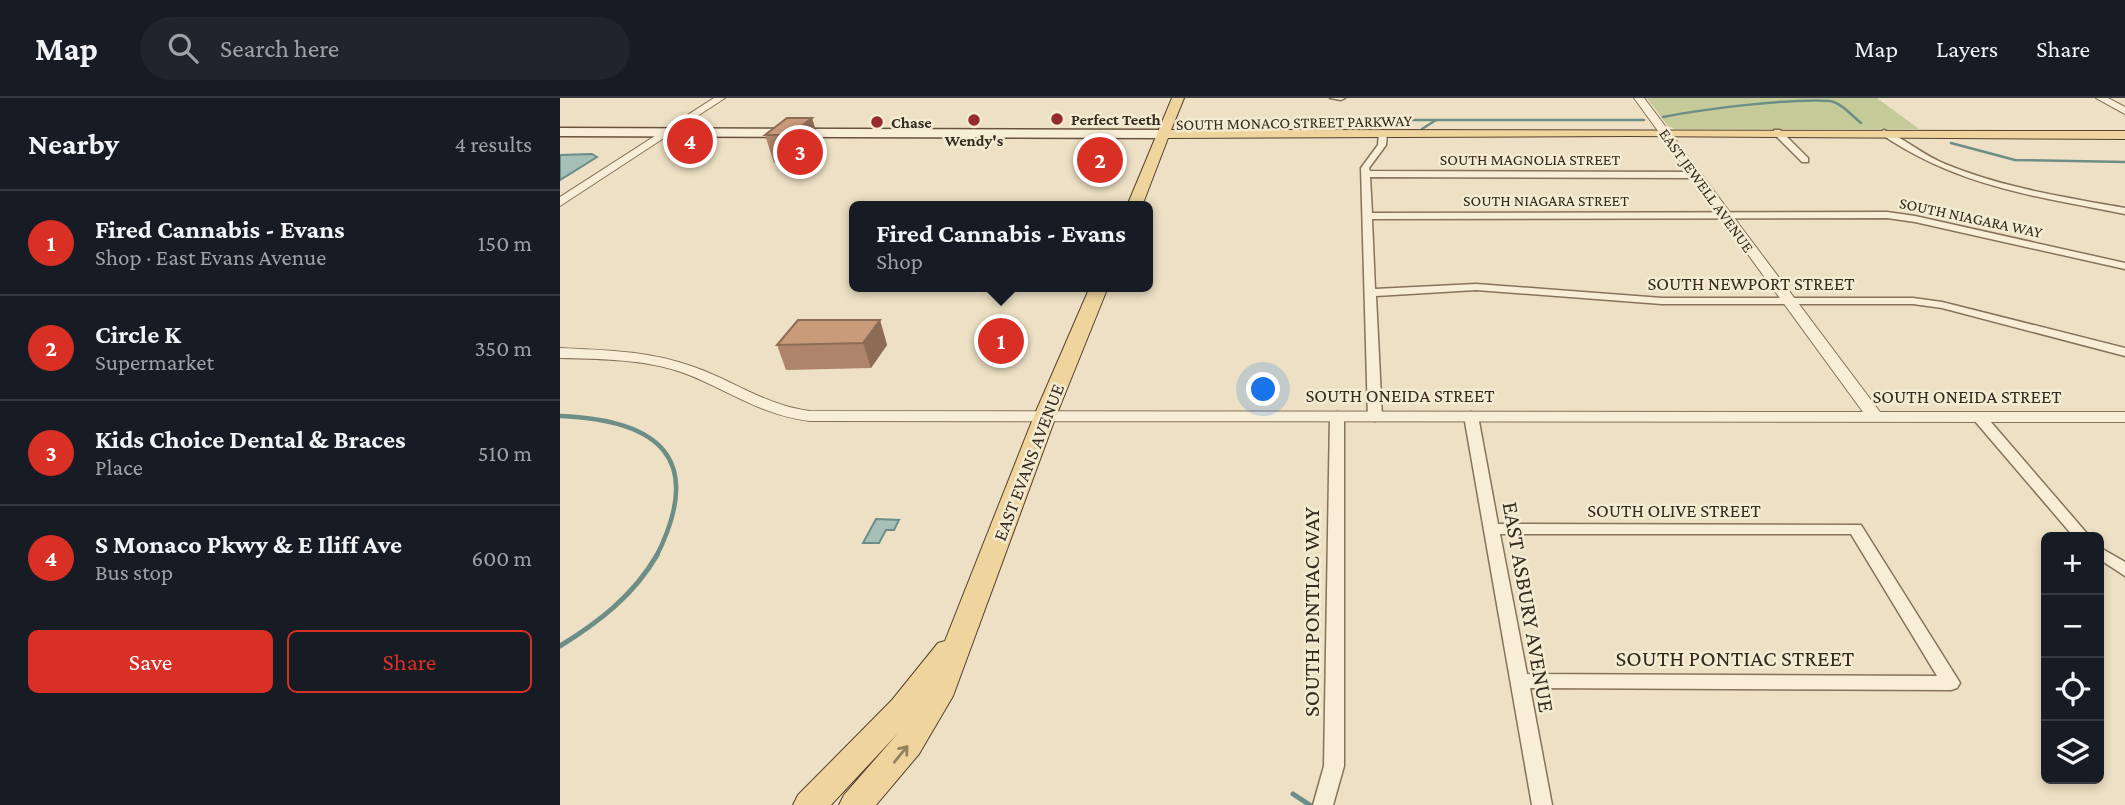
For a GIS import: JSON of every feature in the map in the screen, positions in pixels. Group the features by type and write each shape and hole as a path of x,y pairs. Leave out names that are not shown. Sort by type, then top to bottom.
{"main road":[{"path":"1136,201 1178,98"},
{"name":"SOUTH MONACO STREET PARKWAY","path":"560,132 662,135 1162,137 2125,135"},
{"name":"SOUTH MONACO STREET PARKWAY","path":"560,138 662,135"},
{"name":"EAST EVANS AVENUE","path":"856,805 899,757 924,723 943,685 958,637 1097,292"},
{"name":"EAST EVANS AVENUE","path":"812,805 903,708 958,637"}],"street":[{"path":"560,202 720,98"},
{"path":"1334,98 1341,98"},
{"name":"EAST JEWELL AVENUE","path":"1639,98 1875,417"},
{"path":"2101,98 2125,111"},
{"path":"1375,416 1365,174 1366,162 1381,148 1383,135"},
{"path":"1780,135 1805,160"},
{"path":"1887,135 1924,160 1964,176 2124,210"},
{"name":"SOUTH MAGNOLIA STREET","path":"1365,174 1695,174"},
{"name":"SOUTH NIAGARA WAY","path":"1726,216 1887,215 2125,267"},
{"name":"SOUTH NIAGARA STREET","path":"1366,216 1726,216"},
{"name":"SOUTH NEWPORT STREET","path":"1371,293 1476,287 1662,301 1913,301 1942,305 2125,352"},
{"name":"SOUTH ONEIDA STREET","path":"560,353 629,357 670,364 708,379 759,406 793,415 2125,416"},
{"name":"SOUTH PONTIAC WAY","path":"1323,805 1332,784 1334,766 1337,416"},
{"name":"EAST ASBURY AVENUE","path":"1471,416 1542,805"},
{"path":"1979,417 2078,532"},
{"name":"SOUTH OLIVE STREET","path":"1491,529 1856,530 1951,683"},
{"path":"2104,555 2125,570"},
{"name":"SOUTH PONTIAC STREET","path":"1519,681 1951,683"}],"green space":[{"path":"1647,98 1877,98 1919,129 1675,129 1668,126"}],"water":[{"path":"592,154 597,157 560,180 560,155"},
{"path":"876,519 899,520 894,530 886,530 879,543 863,543"}],"building":[{"path":"787,118 812,118 790,135 765,135"},
{"path":"798,320 880,320 863,343 777,345"}],"waterway":[{"path":"1663,117 1747,105 1814,100 1834,102 1861,123"},
{"path":"1246,129 1277,128 1308,120 1436,120"},
{"path":"1422,129 1436,120"},
{"path":"1436,120 1644,120"},
{"path":"1951,143 2015,160 2125,162"},
{"path":"560,416 595,419 624,426 647,436 664,451 674,470 676,494 670,523 657,556"},
{"path":"560,646 615,607 638,583 657,556"},
{"path":"1293,794 1310,805"}],"place":[{"name":"Perfect Teeth","path":"1057,119"},
{"name":"Wendy's","path":"974,120"},
{"name":"Chase","path":"877,122"},
{"name":"S Monaco Pkwy & E Iliff Ave","path":"690,141"},
{"name":"Kids Choice Dental & Braces","path":"800,152"},
{"name":"Circle K","path":"1100,160"},
{"name":"Fired Cannabis - Evans","path":"1001,341"}]}
